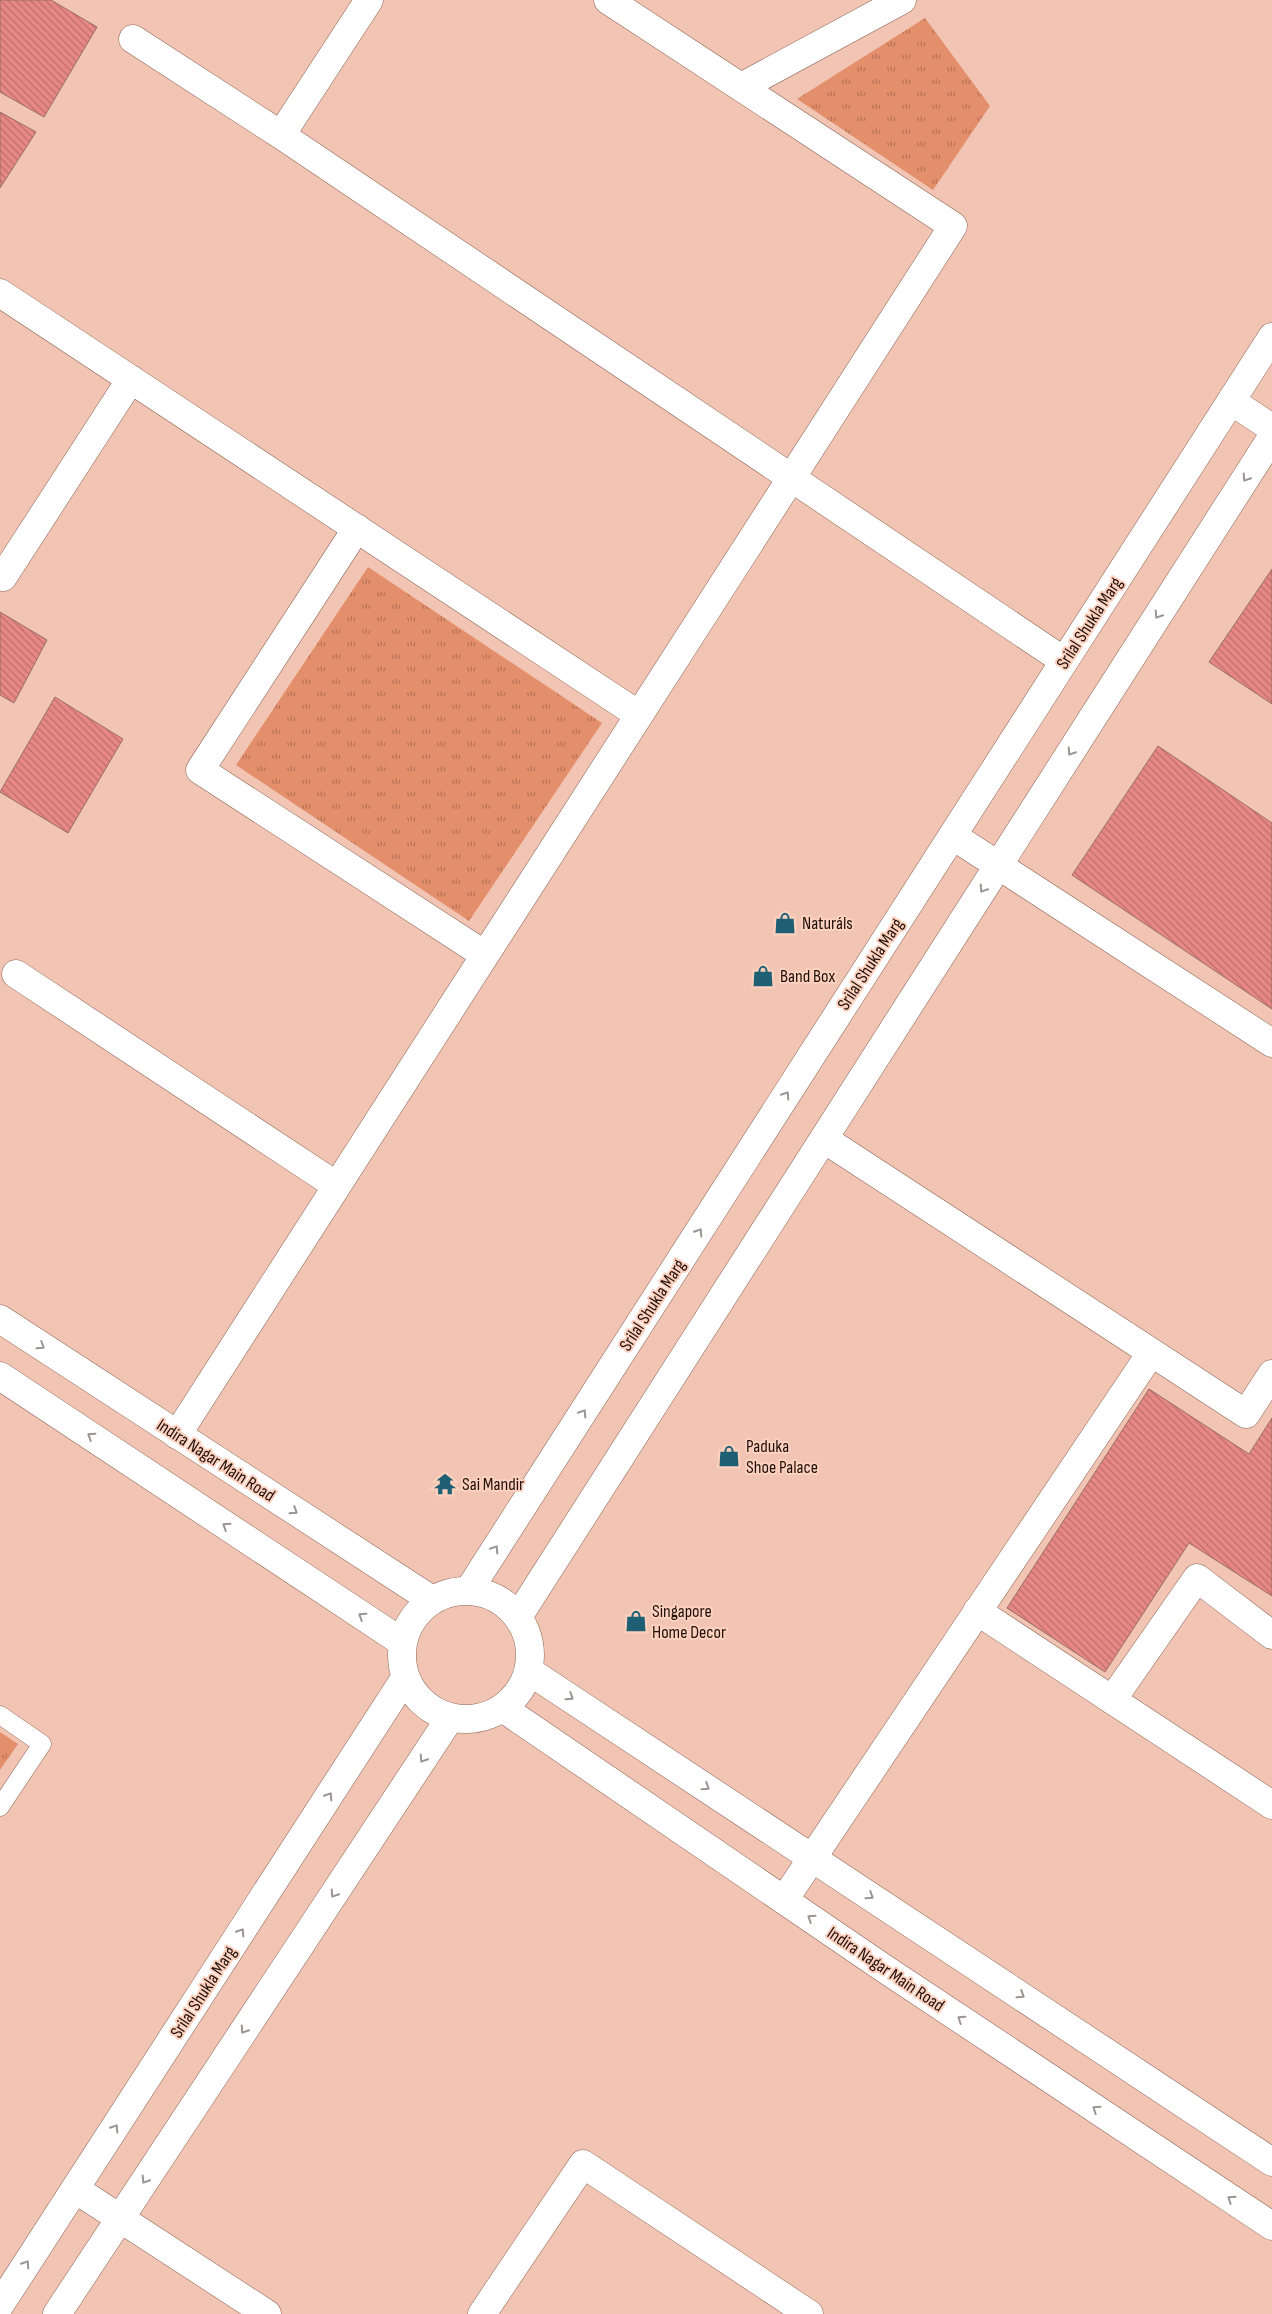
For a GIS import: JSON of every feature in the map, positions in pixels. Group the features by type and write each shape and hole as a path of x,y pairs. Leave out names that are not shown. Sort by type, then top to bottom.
{"street":[{"path":"281,135 369,0"},
{"path":"177,1435 953,226 608,0"},
{"path":"741,87 902,0"},
{"path":"134,39 281,135 1064,661"},
{"path":"0,293 639,715"},
{"name":"Srilal Shukla Marg","path":"468,1590 1272,337"},
{"path":"3,577 131,379"},
{"path":"1231,401 1272,428"},
{"path":"518,1617 1272,437"},
{"path":"357,528 200,770 485,956"},
{"path":"952,836 1272,1043"},
{"path":"16,974 337,1186"},
{"path":"824,1139 1246,1414 1272,1374"},
{"name":"Indira Nagar Main Road","path":"0,1319 432,1600"},
{"path":"784,1900 1151,1353"},
{"path":"0,1376 402,1642"},
{"path":"1112,1700 1197,1578 1272,1635"},
{"path":"468,1590 496,1598 518,1617 527,1632 530,1644 529,1671 519,1693 504,1709 477,1719 450,1718 429,1708 412,1691 405,1678 401,1661 402,1642 410,1622 432,1600 453,1592 468,1590"},
{"path":"977,1611 1272,1805"},
{"path":"529,1671 1272,2162"},
{"name":"Srilal Shukla Marg","path":"0,2305 405,1678"},
{"name":"Indira Nagar Main Road","path":"504,1709 784,1900 1272,2226"},
{"path":"57,2314 450,1718"},
{"path":"482,2314 583,2164 809,2314"},
{"path":"75,2189 267,2314"}],"lane":[{"path":"0,1716 42,1744 0,1808"}],"green space":[{"path":"925,18 990,106 933,190 797,99"},
{"path":"368,567 602,723 469,921 236,765"},
{"path":"0,1732 18,1744 0,1770"}],"building":[{"path":"0,0 51,0 97,27 44,117 0,92"},
{"path":"0,112 36,132 0,188"},
{"path":"1272,569 1272,704 1209,662"},
{"path":"0,612 47,640 14,703 0,695"},
{"path":"55,697 123,739 68,833 0,792"},
{"path":"1158,746 1272,823 1272,1009 1072,875"},
{"path":"1149,1389 1249,1454 1272,1418 1272,1596 1189,1543 1105,1672 1007,1608"}],"place":[{"name":"Naturáls","path":"785,923"},
{"name":"Band Box","path":"763,976"},
{"name":"Paduka Shoe Palace","path":"729,1456"},
{"name":"Sai Mandir","path":"445,1484"},
{"name":"Singapore Home Decor","path":"636,1621"}]}
